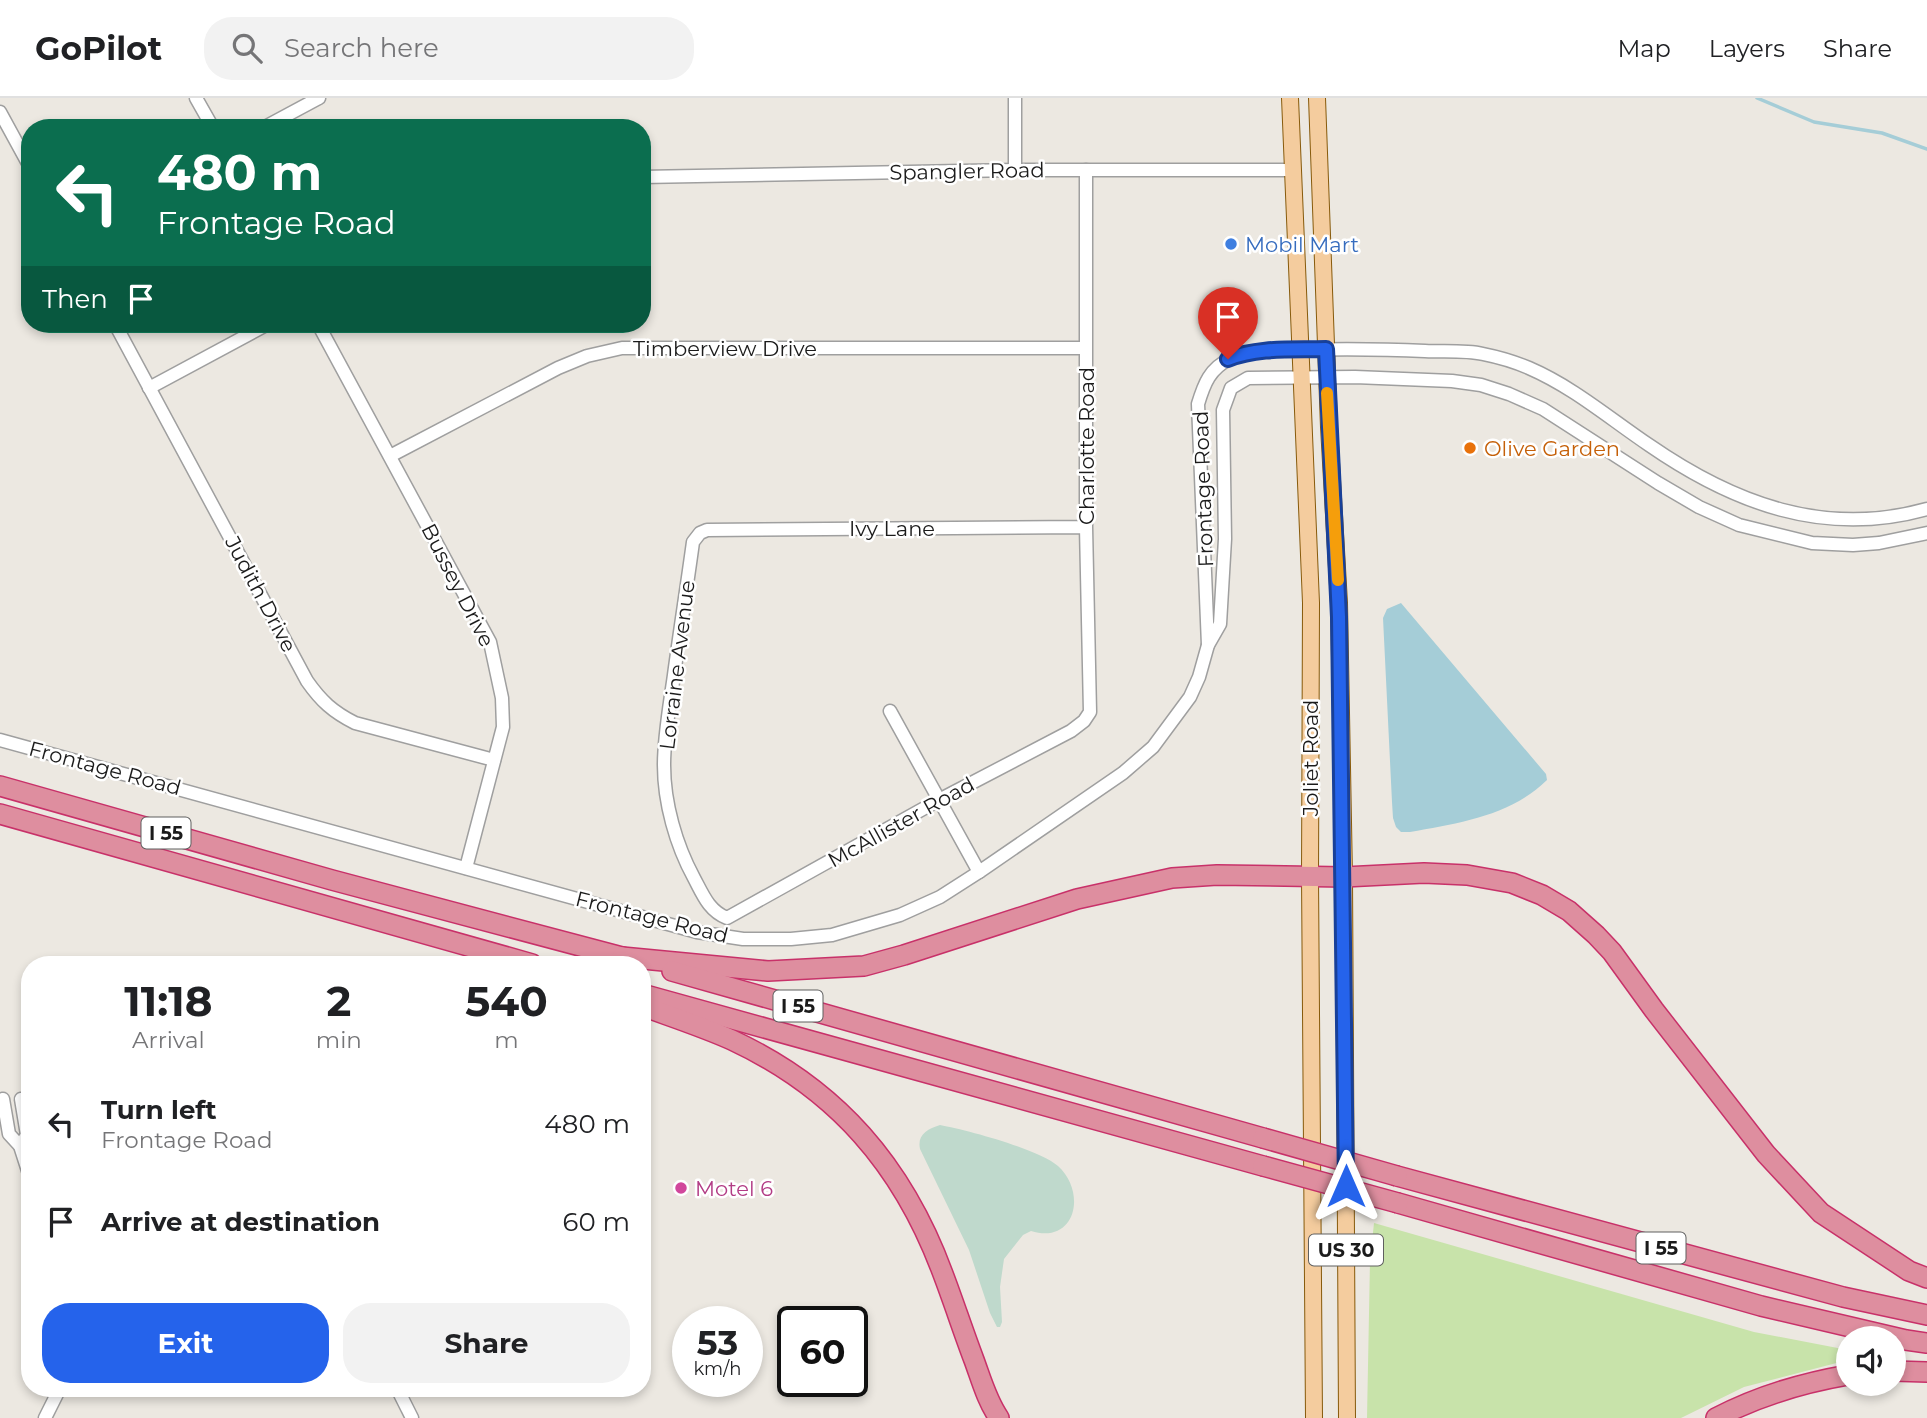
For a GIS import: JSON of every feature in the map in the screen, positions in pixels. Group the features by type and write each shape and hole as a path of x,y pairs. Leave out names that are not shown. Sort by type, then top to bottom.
{"highway":[{"name":"I 55","path":"0,786 332,880 618,956"},
{"name":"I 55","path":"0,814 504,956"},
{"path":"651,960 768,971 864,966 1077,899 1172,878 1217,875 1344,877 1424,873 1467,875 1512,883 1542,895 1569,911 1596,934 1766,1154 1821,1213 1909,1271 1927,1278"},
{"name":"I 55","path":"651,965 1397,1176 1843,1297 1927,1315"},
{"name":"I 55","path":"651,996 1761,1306 1927,1343"},
{"path":"651,1009 732,1040 785,1068 822,1094 852,1122 893,1173 925,1230 981,1381 999,1418"},
{"path":"1906,1371 1927,1372"},
{"path":"1716,1418 1762,1396 1836,1377"}],"main road":[{"name":"Joliet Road","path":"1290,98 1311,603 1314,1418"},
{"name":"Joliet Road","path":"1318,98 1327,377 1339,603 1344,877 1347,1418"}],"street":[{"path":"196,98 208,119"},
{"path":"280,119 319,98"},
{"path":"1015,98 1015,170"},
{"path":"0,112 21,150"},
{"name":"Spangler Road","path":"651,177 1015,170 1292,170"},
{"name":"Charlotte Road","path":"1084,720 1090,712 1086,527 1086,170"},
{"name":"Judith Drive","path":"120,333 307,681 320,700 335,713 355,723 494,760"},
{"path":"149,388 251,333"},
{"name":"Bussey Drive","path":"323,333 490,642 502,698 503,727 466,868"},
{"name":"Timberview Drive","path":"390,456 558,368 587,356 622,348 1085,348"},
{"name":"Frontage Road","path":"1208,645 1198,404 1203,386 1212,370 1228,359 1242,354 1326,349 1481,353 1527,367 1575,392 1692,474 1729,493 1804,516 1871,520 1927,509"},
{"name":"Frontage Road","path":"0,740 697,932 743,939 791,939 832,934 866,925 900,915 940,897 1124,773 1153,747 1190,697 1208,645 1220,624 1225,539 1223,410 1231,388 1248,378 1327,377 1452,381 1482,385 1543,409 1658,483 1699,507 1739,525 1812,542 1853,545 1879,543 1927,533"},
{"name":"Ivy Lane","path":"700,533 707,530 1086,527"},
{"name":"Lorraine Avenue","path":"700,533 693,542 666,732 664,766 669,807 678,842 692,875 716,914"},
{"path":"890,711 979,872"},
{"name":"McAllister Road","path":"716,914 727,918 939,800 1071,731 1084,720"},
{"path":"21,1098 1,1100 9,1134 21,1149"},
{"path":"46,1418 56,1397"},
{"path":"402,1397 412,1418"}],"green space":[{"path":"940,1125 1002,1141 1035,1153 1058,1166 1072,1189 1074,1202 1067,1223 1058,1230 1046,1233 1031,1231 1023,1235 1004,1259 1000,1287 1000,1327 997,1327 990,1313 969,1250 920,1149 920,1140 924,1133"},
{"path":"1374,1223 1754,1332 1836,1348 1836,1363 1744,1387 1681,1418 1367,1418 1370,1261"}],"water":[{"path":"1401,603 1546,774 1547,780 1517,802 1465,821 1410,832 1401,832 1396,827 1392,802 1383,618 1387,609"}],"waterway":[{"path":"1757,98 1814,122 1882,133 1927,149"}],"slow traffic":[{"path":"1327,393 1338,580"}],"place":[{"name":"Mobil Mart","path":"1231,244"},
{"name":"Olive Garden","path":"1470,448"},
{"name":"Motel 6","path":"681,1188"}],"route":[{"path":"1228,359 1259,351 1326,349 1339,617 1346,1186"}]}
